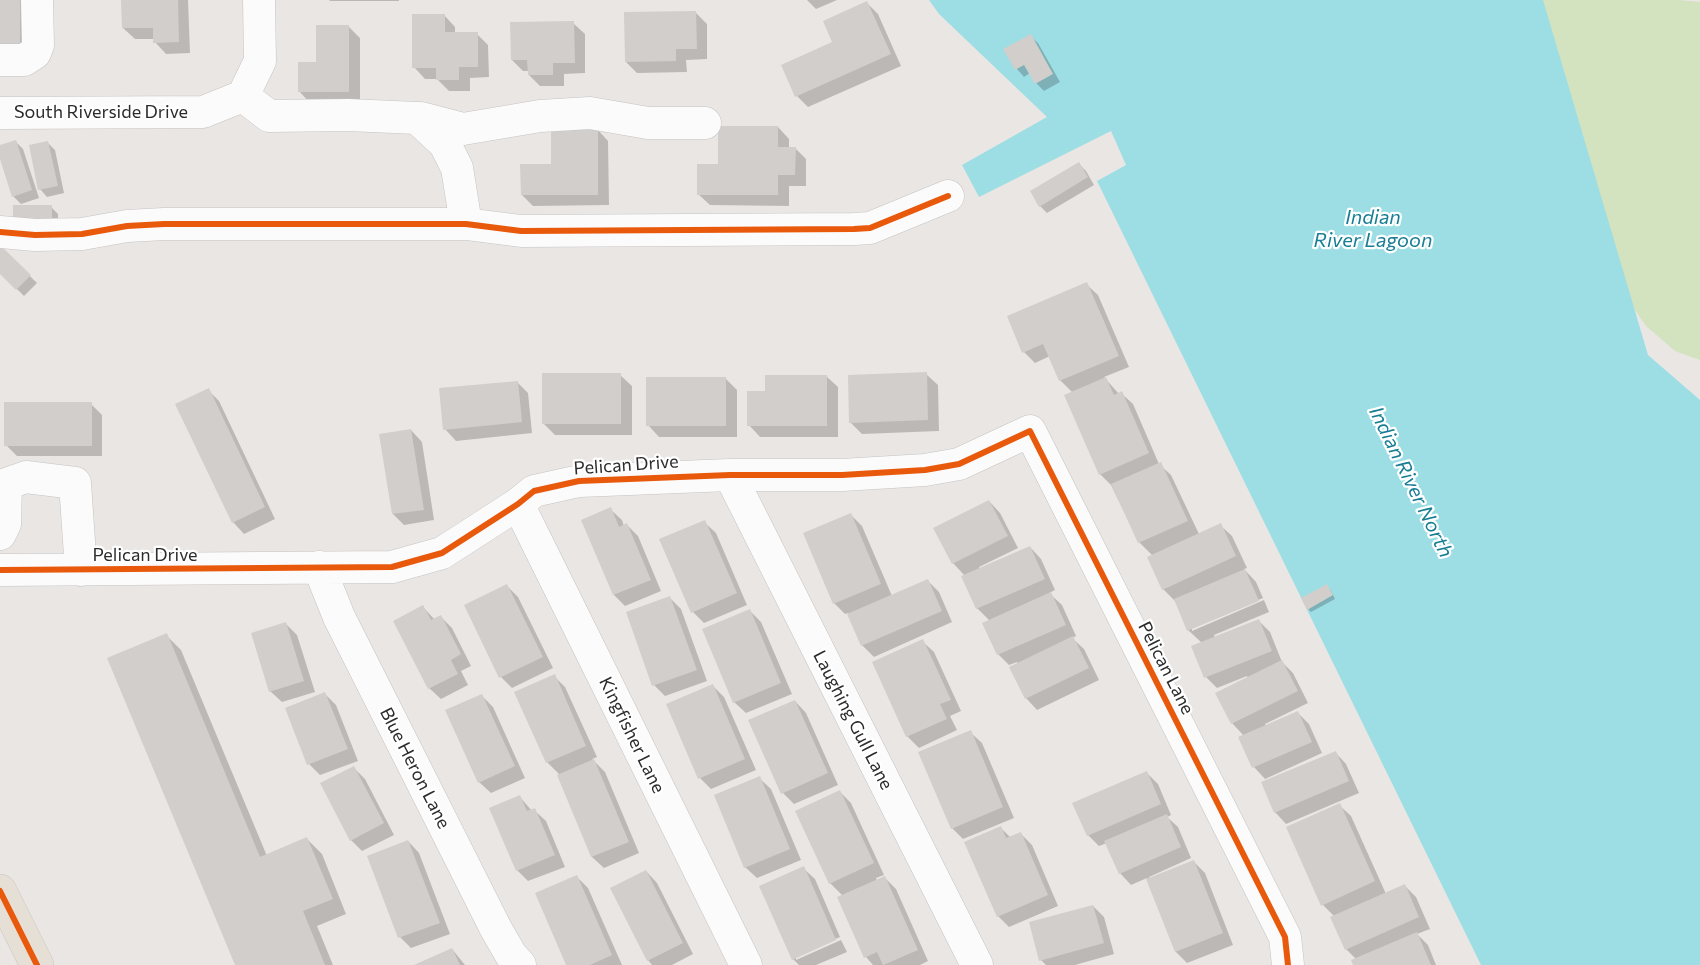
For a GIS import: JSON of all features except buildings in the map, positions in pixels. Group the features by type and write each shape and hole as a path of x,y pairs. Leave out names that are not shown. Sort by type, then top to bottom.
{"main road":[{"path":"0,891 37,965"}],"street":[{"path":"0,60 24,60 35,53 38,45 37,0"},
{"path":"259,0 260,62 243,96 269,116 417,117 463,129 540,116 590,113 648,123 705,123"},
{"name":"South Riverside Drive","path":"0,112 203,112 243,96"},
{"path":"417,117 445,144 457,168 466,224"},
{"path":"0,232 35,235 82,234 126,226 164,224 466,224 521,231 854,229 870,228 948,196"},
{"name":"Pelican Lane","path":"984,453 1030,431 1285,937 1288,965"},
{"name":"Pelican Drive","path":"0,570 392,567 442,553 518,504 534,491 579,481 730,475 842,475 925,470 959,464 984,453"},
{"name":"Laughing Gull Lane","path":"730,475 977,965"},
{"path":"0,534 5,524 6,484 26,477 75,483 81,570"},
{"name":"Kingfisher Lane","path":"518,504 746,965"},
{"name":"Blue Heron Lane","path":"319,567 339,617 486,908 511,955 520,965"}],"green space":[{"path":"1528,0 1700,2 1700,360 1675,351 1646,326 1628,300"}],"water":[{"name":"Indian River Lagoon","path":"929,0 1543,0 1648,355 1700,400 1700,965 1481,965 1097,181 1126,165 1111,131 979,197 962,165 1047,117 939,14"}],"cycle path":[{"path":"0,232 35,235 82,234 127,226 164,224 466,224 521,231 854,229 870,228 948,196"},
{"path":"0,570 392,567 442,553 518,504 534,491 579,481 730,475 842,475 925,470 959,464 1030,431 1285,937 1288,965"},
{"path":"0,891 37,965"}],"water label":[{"name":"Indian River North","path":"1411,482"}]}
